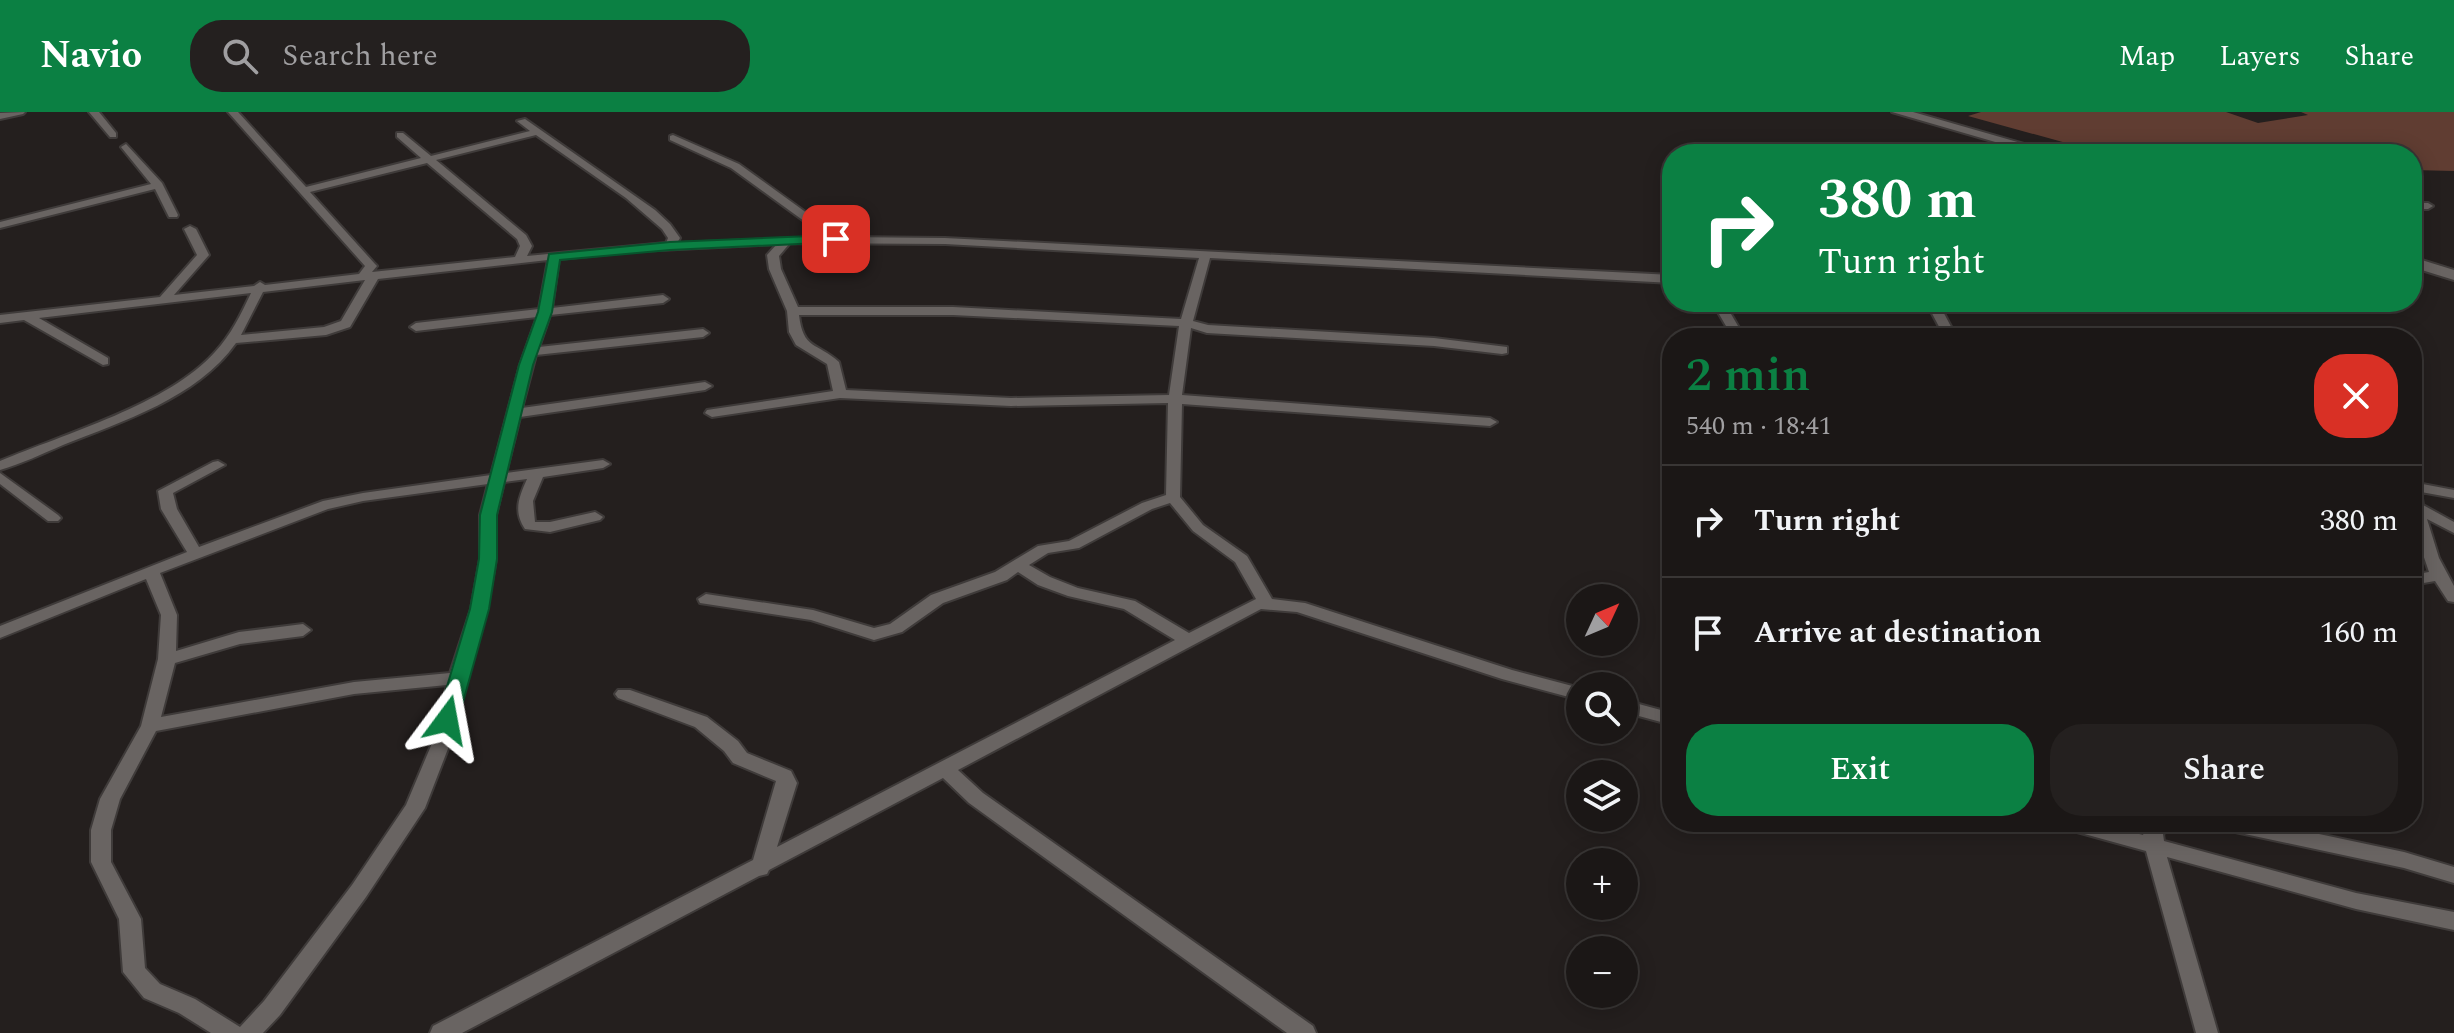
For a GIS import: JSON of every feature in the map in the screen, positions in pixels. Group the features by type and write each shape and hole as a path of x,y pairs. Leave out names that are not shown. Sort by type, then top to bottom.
{"street":[{"path":"0,116 20,112"},
{"path":"94,112 113,135"},
{"path":"233,112 371,266 346,324 326,331 233,339"},
{"path":"1898,112 2015,144"},
{"path":"522,121 645,206 672,230 674,238 670,246"},
{"path":"305,190 537,132"},
{"path":"400,135 522,237 526,246 519,260"},
{"path":"673,138 735,166 836,239"},
{"path":"126,147 158,185 173,215"},
{"path":"0,225 158,185"},
{"path":"2422,206 2428,206"},
{"path":"166,297 203,255 190,229"},
{"path":"0,319 260,286 554,256 787,240 836,239 1206,254 1662,278"},
{"path":"787,240 773,255 775,269 793,311 795,332 802,345 833,362 840,394"},
{"path":"1206,254 1186,323 1175,399 1173,497 1198,528 1241,559 1266,602"},
{"path":"248,1033 272,1008 359,891 415,808 442,741 457,678 479,609 488,559 488,515 531,352 545,312 554,256"},
{"path":"2422,265 2454,275"},
{"path":"0,466 174,389 211,365 233,339 260,286"},
{"path":"416,327 663,299"},
{"path":"793,311 953,311 1186,323 1207,329 1434,342 1502,350"},
{"path":"25,315 103,361"},
{"path":"531,352 703,333"},
{"path":"516,413 705,386"},
{"path":"712,413 840,394 1011,402 1175,399 1490,422"},
{"path":"0,632 151,570 323,506 363,497 536,476 603,464"},
{"path":"195,553 169,509 165,491 218,465"},
{"path":"536,476 525,501 524,518 530,526 550,527 595,517"},
{"path":"0,477 53,518"},
{"path":"2422,488 2454,494"},
{"path":"706,599 813,615 874,634 896,628 937,599 1019,566 1044,549 1073,545 1147,506 1173,497"},
{"path":"2422,511 2454,528"},
{"path":"2422,525 2437,576 2454,597"},
{"path":"1019,566 1064,588 1129,605 1188,640"},
{"path":"151,570 169,615 167,659 150,726 110,799 101,830 101,862 130,919 134,972 152,991 187,1006 231,1033"},
{"path":"2422,578 2437,576"},
{"path":"441,1033 760,868 1237,613 1266,602 1299,607 1508,675 1566,690"},
{"path":"167,659 239,638 303,630"},
{"path":"150,726 354,688 457,678"},
{"path":"624,694 701,722 731,746 740,758 784,776 787,783 760,868"},
{"path":"1638,710 1662,716"},
{"path":"946,769 976,798 1305,1033"},
{"path":"2103,832 2356,901 2454,921"},
{"path":"2153,832 2154,846 2207,1033"},
{"path":"2275,832 2404,860 2454,875"}],"shaded area":[{"path":"1981,112 2226,112 2258,123 2308,115 2301,112 2454,112 2454,171 2422,170 2422,144 2070,144 1968,116"}],"route":[{"path":"447,720 479,609 488,559 488,515 526,365 545,312 554,256 769,240 836,239"}]}
